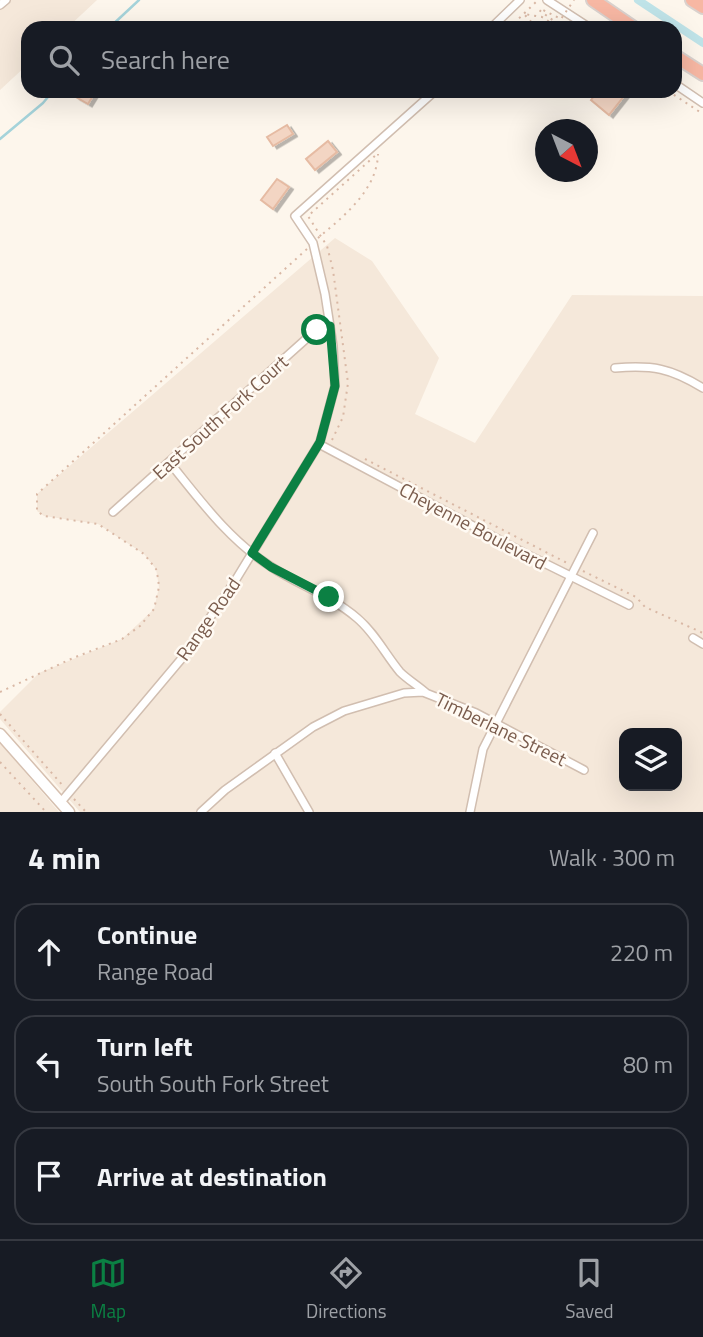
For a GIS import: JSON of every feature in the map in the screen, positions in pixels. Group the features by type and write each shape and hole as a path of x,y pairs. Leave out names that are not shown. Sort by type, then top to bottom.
{"highway":[{"path":"593,0 624,21"},
{"path":"692,0 703,7"},
{"path":"682,60 703,74"}],"main road":[{"path":"0,734 69,812"}],"street":[{"path":"0,5 6,0"},
{"path":"498,21 520,0"},
{"path":"547,0 579,21"},
{"path":"682,89 703,103"},
{"path":"375,151 428,98"},
{"name":"Range Road","path":"61,803 183,657 236,580 319,444 335,386 330,326 313,243 295,216 375,151"},
{"name":"East South Fork Court","path":"113,512 306,339 317,330 330,326"},
{"path":"615,368 639,366 676,372 703,388"},
{"name":"Cheyenne Boulevard","path":"319,444 629,605"},
{"path":"170,463 213,518 252,553 271,567 329,597 359,619 401,673 429,694"},
{"path":"470,812 482,749 593,533"},
{"path":"693,638 703,644"},
{"name":"Timberlane Street","path":"201,812 275,752 344,710 404,693 429,694 496,724 584,770"},
{"path":"275,752 309,812"}],"path":[{"path":"554,21 539,10 559,20 574,0"},
{"path":"516,21 537,1 561,17"},
{"path":"524,14 530,21"},
{"path":"524,14 542,17 548,21"},
{"path":"679,98 703,114"},
{"path":"0,692 122,639 140,626 154,609 159,587 156,569 144,554 98,524 44,516 37,511 37,494 321,236 367,190 377,166 375,151"},
{"path":"331,442 343,417 348,383 333,270 327,246 308,216 375,151"},
{"path":"365,459 636,597 645,607 703,633"},
{"path":"0,714 86,812"},
{"path":"0,762 46,812"}],"shaded area":[{"path":"0,0 97,0 74,21 21,21 21,70 0,90"},
{"path":"335,238 372,261 439,358 415,414 475,443 572,295 703,296 703,812 80,812 0,719 0,712 39,673 122,639 154,609 159,587 156,569 144,554 98,524 44,516 37,511 37,494"},
{"path":"0,743 59,812 0,812"}],"building":[{"path":"78,98 92,98 88,104"},
{"path":"593,98 622,98 609,115 591,100"},
{"path":"287,125 293,134 273,146 267,137"},
{"path":"328,141 337,152 315,170 306,159"},
{"path":"277,179 289,187 273,209 261,200"}],"waterway":[{"path":"116,21 139,0"},
{"path":"638,0 670,21"},
{"path":"682,29 703,43"},
{"path":"0,139 47,98"}],"route":[{"path":"317,330 330,326 335,386 320,442 252,553 271,567 329,597"}]}
